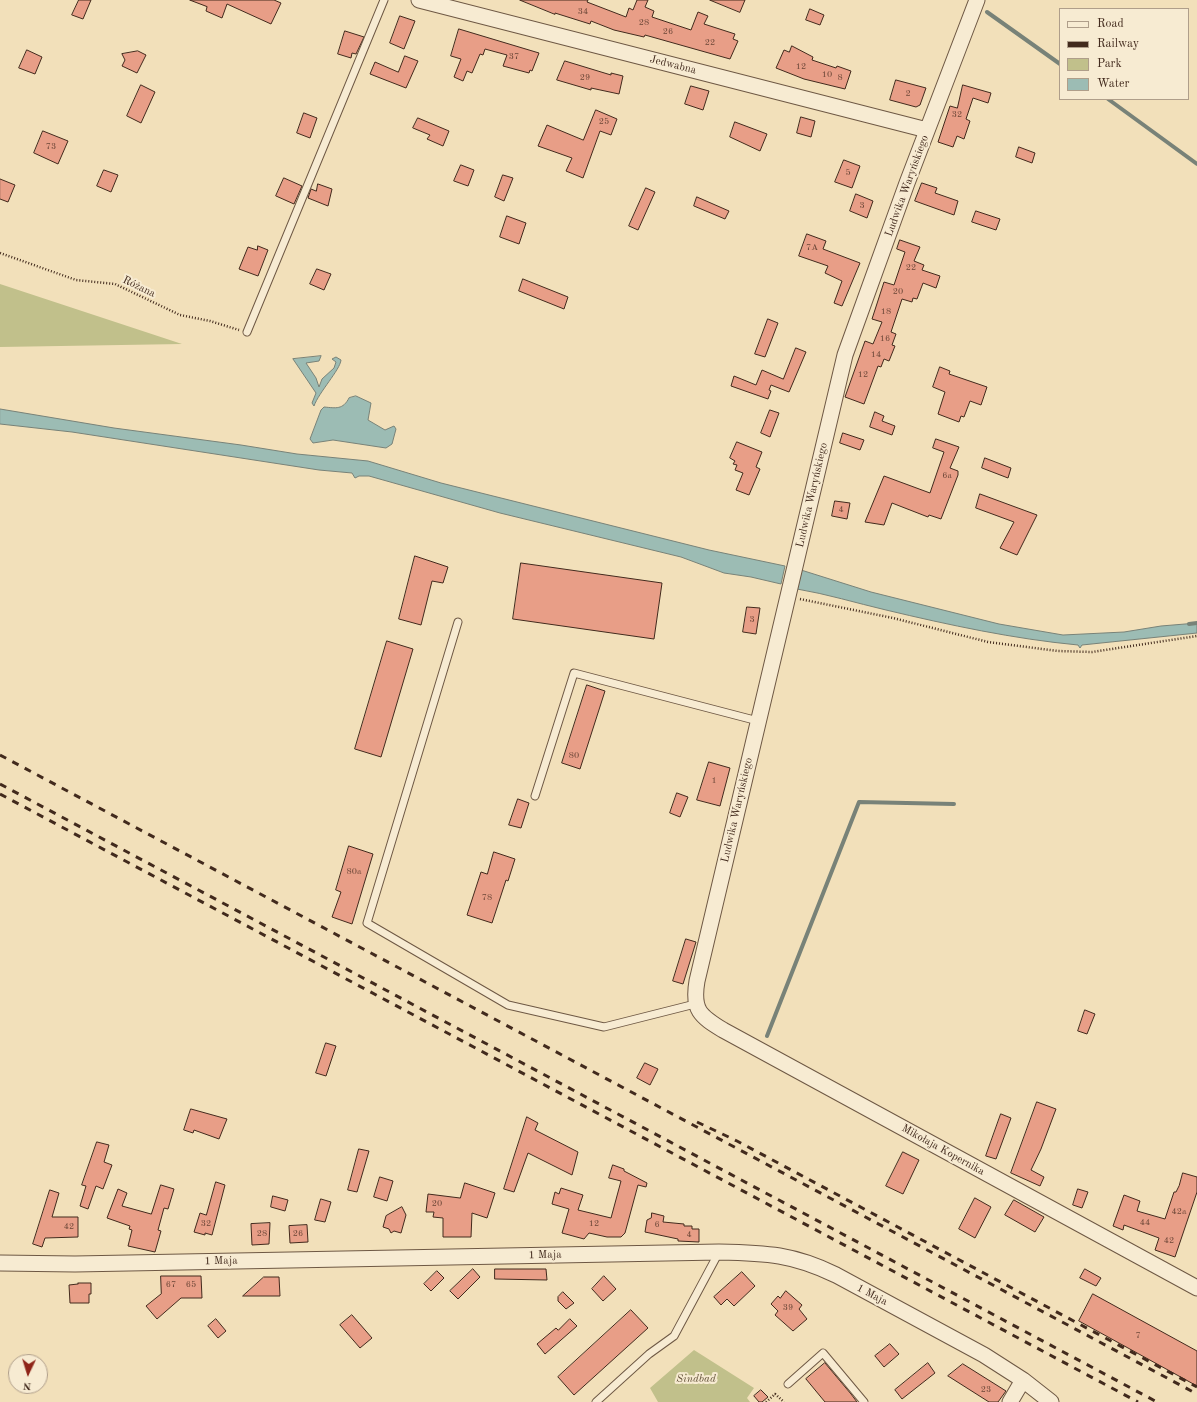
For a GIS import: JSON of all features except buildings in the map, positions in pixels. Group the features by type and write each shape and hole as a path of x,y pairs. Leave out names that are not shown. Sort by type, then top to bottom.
{"street":[{"name":"Jedwabna","path":"419,0 927,130"},
{"name":"Ludwika Waryńskiego","path":"695,1004 697,982 845,355 927,130 977,0"},
{"name":"Mikołaja Kopernika","path":"695,1004 699,1012 707,1020 723,1030 1197,1288"},
{"name":"1 Maja","path":"0,1263 75,1264 719,1252 782,1255 811,1263 984,1355 1023,1380 1044,1400"},
{"path":"1010,1402 1023,1380"}],"lane":[{"path":"247,332 384,0"},
{"path":"458,622 367,923 508,1005 604,1027 695,1004"},
{"path":"535,796 574,673 758,721"},
{"path":"596,1402 649,1354 674,1336 719,1252"},
{"path":"788,1384 823,1353 864,1402"}],"path":[{"name":"Różana","path":"0,253 76,280 115,284 180,315 210,321 247,332"},
{"path":"788,597 893,618 988,642 1058,651 1092,652 1197,636"},
{"path":"766,1402 775,1394 784,1402"}],"green space":[{"path":"0,284 182,344 0,347"},
{"name":"Sindbad","path":"694,1350 754,1388 747,1398 750,1402 658,1402 650,1388"}],"water":[{"path":"321,356 319,361 306,363 316,378 319,387 322,379 334,368 336,362 332,359 336,357 341,360 314,406 312,403 316,393 293,359"},
{"path":"356,396 371,403 368,420 385,430 394,426 396,429 392,444 386,448 333,440 313,443 310,439 321,410 324,407 336,408 342,406 349,398"},
{"path":"0,409 114,428 297,454 368,461 441,483 709,550 785,566 781,584 724,573 681,557 500,513 369,476 359,476 355,478 352,473 319,470 72,432 0,424"},
{"path":"801,570 871,592 999,624 1063,635 1124,632 1161,626 1197,623 1197,633 1082,645 1080,648 1078,645 1030,639 958,626 797,589"}],"waterway":[{"path":"987,12 1059,63"},
{"path":"1109,100 1197,164"},
{"path":"1189,624 1197,623"},
{"path":"767,1036 859,802 954,804"}],"railway":[{"path":"0,755 1197,1394"},
{"path":"0,784 1157,1402"},
{"path":"0,794 1138,1402"},
{"path":"697,1122 737,1141 1197,1387"}]}
